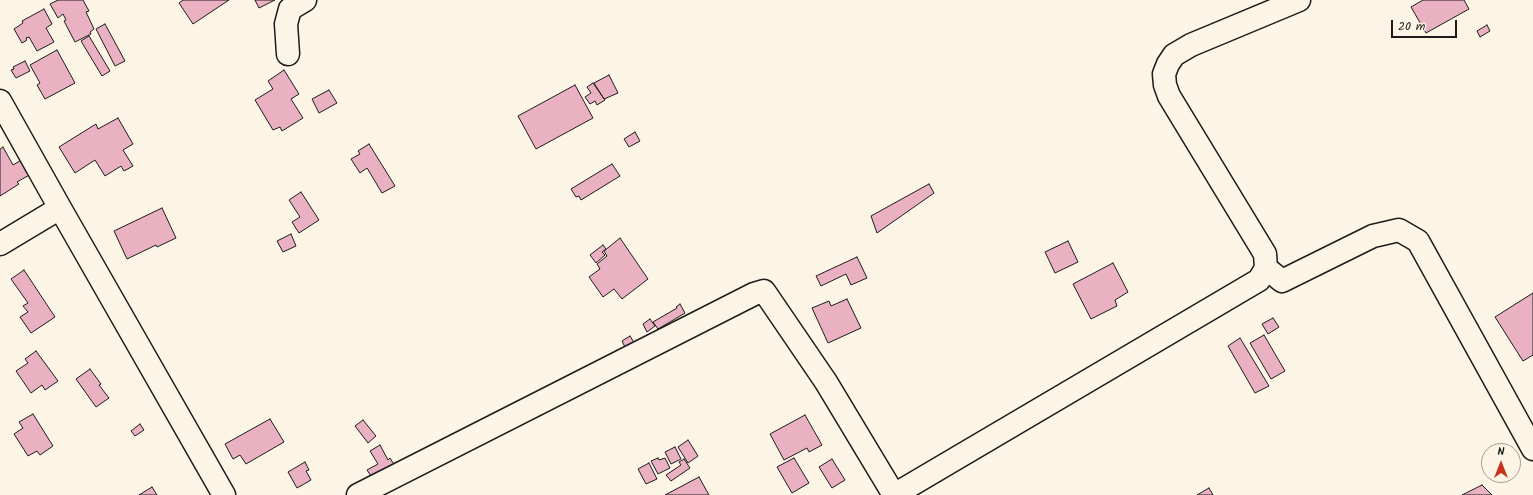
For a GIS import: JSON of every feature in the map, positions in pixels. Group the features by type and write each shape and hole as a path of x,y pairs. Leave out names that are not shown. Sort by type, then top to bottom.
{"street":[{"path":"288,54 286,24 290,9 305,0"},
{"path":"358,495 754,294 764,291 826,382 894,495 1259,280 1266,268 1265,254 1169,96 1165,85 1164,74 1174,55 1191,45 1292,2"},
{"path":"0,101 224,495"},
{"path":"0,244 60,208"},
{"path":"1266,268 1282,281 1372,236 1399,230 1418,241 1533,449"}],"building":[{"path":"58,0 83,0 89,11 86,12 94,29 90,32 91,34 75,42 64,21 66,20 63,14 58,18 50,4"},
{"path":"183,0 229,0 193,24 179,3"},
{"path":"255,0 275,0 259,8"},
{"path":"1423,0 1464,0 1469,9 1426,33 1411,7"},
{"path":"44,9 52,24 46,28 54,42 37,51 29,37 22,43 14,29 23,23 22,21"},
{"path":"105,24 125,61 115,66 96,29"},
{"path":"1487,25 1490,31 1480,37 1477,31"},
{"path":"89,36 110,71 102,76 81,41"},
{"path":"57,50 75,83 45,99 37,85 40,83 30,65"},
{"path":"25,61 30,71 16,78 11,70 14,69 13,67"},
{"path":"284,70 299,94 291,99 303,118 282,131 280,127 273,130 255,100 273,89 268,81"},
{"path":"609,75 618,93 604,99 594,83"},
{"path":"593,83 605,100 597,105 595,101 590,104 585,97 591,93 587,87"},
{"path":"575,85 593,118 536,149 518,116"},
{"path":"329,90 337,103 319,113 312,99"},
{"path":"118,118 133,144 123,150 133,166 124,171 121,166 105,176 95,160 75,173 59,147 96,124 98,129"},
{"path":"635,132 640,141 629,147 624,139"},
{"path":"369,144 395,186 382,193 367,168 360,173 351,159 360,154 358,151"},
{"path":"3,147 13,165 23,159 31,174 17,182 19,184 0,196 0,149"},
{"path":"612,164 620,176 581,200 579,196 576,197 571,189"},
{"path":"929,184 934,193 877,233 871,216"},
{"path":"301,192 319,220 299,233 292,222 300,217 289,200"},
{"path":"162,208 176,238 157,247 156,245 127,259 114,231"},
{"path":"291,234 296,246 283,252 277,241"},
{"path":"620,238 648,279 622,299 614,289 603,297 589,277 600,269 597,264 607,256 604,251"},
{"path":"1068,241 1078,262 1055,273 1045,252"},
{"path":"603,245 606,249 602,252 605,255 596,263 590,255"},
{"path":"857,257 867,278 851,285 846,274 821,286 816,276"},
{"path":"1113,263 1128,292 1115,300 1117,306 1091,319 1073,284"},
{"path":"24,270 55,317 31,333 20,317 28,312 23,306 28,303 11,279"},
{"path":"1533,293 1533,355 1523,361 1495,317"},
{"path":"847,299 861,328 828,343 812,308 829,301 831,306"},
{"path":"680,304 685,313 658,329 653,322 677,308 676,307"},
{"path":"1273,318 1279,327 1268,334 1262,324"},
{"path":"650,319 655,326 647,332 643,324"},
{"path":"1264,335 1285,371 1271,379 1250,343"},
{"path":"630,336 635,344 626,349 622,341"},
{"path":"1240,338 1269,386 1255,393 1228,346"},
{"path":"36,351 58,381 45,390 42,385 31,393 16,371 28,363 25,359"},
{"path":"90,369 101,384 99,385 109,398 96,407 76,379"},
{"path":"33,414 53,446 40,455 37,451 28,456 14,434 23,428 19,422"},
{"path":"805,415 822,445 809,452 807,448 784,460 770,434"},
{"path":"270,419 284,442 246,464 240,455 233,459 225,444"},
{"path":"363,420 376,436 368,443 355,426"},
{"path":"140,424 144,430 135,436 131,431"},
{"path":"688,440 698,456 688,463 678,447"},
{"path":"380,445 388,460 390,458 395,466 373,479 367,470 378,464 370,451"},
{"path":"675,447 681,459 671,464 665,452"},
{"path":"658,458 659,460 665,458 670,468 658,474 651,461"},
{"path":"794,458 809,483 792,493 777,467"},
{"path":"684,459 690,468 671,481 666,475 681,465 679,462"},
{"path":"832,459 845,480 832,488 819,467"},
{"path":"305,462 309,470 306,471 311,480 297,488 288,472"},
{"path":"649,463 657,479 646,484 638,469"},
{"path":"699,477 709,495 665,495"},
{"path":"1482,485 1492,495 1462,495"},
{"path":"152,487 157,495 139,495"},
{"path":"1209,488 1213,495 1197,495"}]}
